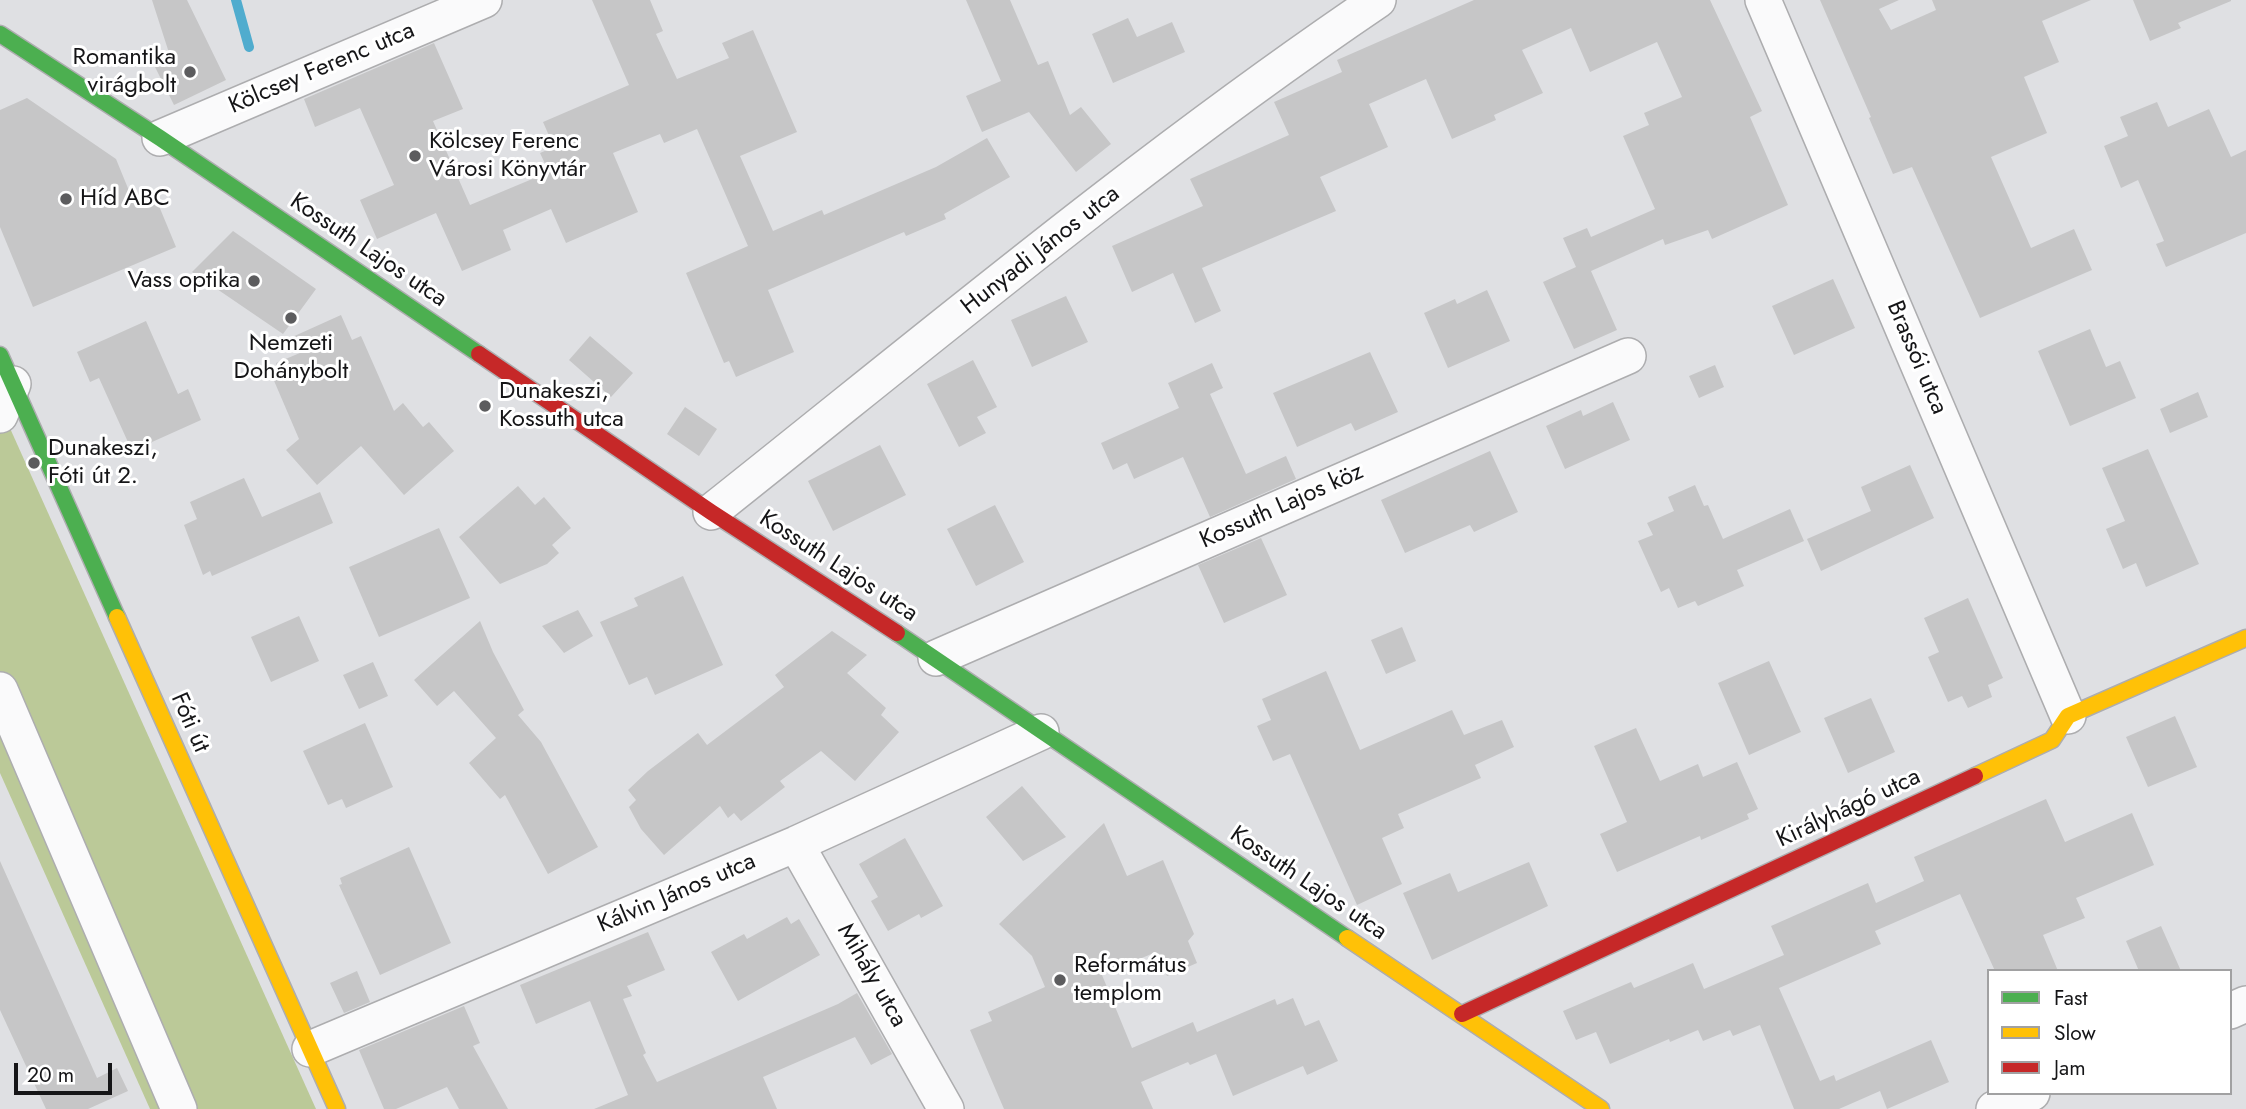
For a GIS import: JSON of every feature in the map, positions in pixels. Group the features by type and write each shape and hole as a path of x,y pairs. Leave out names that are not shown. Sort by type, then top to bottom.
{"street":[{"name":"Kölcsey Ferenc utca","path":"160,138 484,0"},
{"name":"Hunyadi János utca","path":"711,512 1119,190 1314,43 1378,0"},
{"name":"Brassói utca","path":"1763,0 2068,716"},
{"name":"Kossuth Lajos utca","path":"0,34 160,138 711,512 936,658 1041,732 1601,1109"},
{"name":"Kossuth Lajos utca","path":"0,51 47,66"},
{"name":"Kossuth Lajos köz","path":"936,658 1628,356"},
{"name":"Fóti út","path":"4,385 337,1109"},
{"name":"Királyhágó utca","path":"1462,1014 2052,740 2068,716 2246,638"},
{"path":"0,691 179,1109"},
{"name":"Kálvin János utca","path":"310,1049 796,844 1041,732"},
{"name":"Mihály utca","path":"796,844 946,1109"},
{"path":"1994,1109 2027,1095"}],"green space":[{"path":"0,406 316,1109 150,1109 0,773"}],"building":[{"path":"152,0 187,0 226,80 174,105 154,65 170,56"},
{"path":"592,0 650,0 663,31 656,34 677,79 729,58 722,43 753,30 797,132 740,156 773,231 822,210 824,215 936,167 987,138 1010,177 944,214 946,219 906,236 904,232 768,290 794,352 736,377 729,361 724,363 686,273 748,246 697,129 664,143 660,134 613,153 638,212 566,243 551,209 503,230 511,250 462,271 436,213 377,239 360,200 394,185 360,108 315,127 304,99 434,43 463,109 433,121 470,205 549,172 540,153 554,147 543,122 629,85"},
{"path":"966,0 1010,0 1038,65 1048,61 1070,115 1081,107 1111,144 1076,172 1029,112 982,132 966,96 1001,81"},
{"path":"1474,0 1710,0 1762,111 1750,117 1788,205 1712,239 1708,230 1665,245 1663,239 1591,271 1617,330 1574,349 1543,282 1576,267 1563,238 1587,228 1591,237 1655,209 1623,136 1649,125 1644,113 1682,97 1657,42 1590,72 1571,28 1522,50 1543,93 1494,115 1496,120 1452,139 1426,79 1369,104 1388,147 1320,177 1336,211 1202,268 1221,311 1195,323 1173,273 1132,292 1112,246 1203,206 1190,179 1289,135 1274,102 1342,72 1337,60"},
{"path":"1820,0 1899,0 1879,9 1891,30 1936,10 1932,0 2091,0 2042,21 2059,62 2024,77 2047,133 1991,157 2031,248 2074,229 2092,270 1980,318 1912,167 1893,174"},
{"path":"2133,0 2231,1 2178,23 2181,28 2150,41"},
{"path":"1128,18 1137,37 1172,22 1185,52 1113,83 1092,34"},
{"name":"Híd ABC","path":"27,98 116,159 134,203 154,194 176,247 33,307 0,227 0,110"},
{"path":"2157,102 2168,127 2209,109 2231,157 2246,150 2246,233 2166,267 2156,244 2164,241 2138,180 2121,188 2104,146 2128,136 2120,117"},
{"name":"Vass optika","path":"233,231 316,289 283,334 192,272"},
{"path":"1833,279 1855,328 1794,355 1772,306"},
{"path":"1487,290 1510,341 1448,368 1424,313 1455,299 1457,304"},
{"path":"1066,296 1088,342 1032,367 1011,320"},
{"path":"341,315 352,340 361,336 394,411 403,403 423,427 429,422 454,451 404,495 361,446 317,485 286,450 299,439 272,376 280,373 276,363 307,350 290,338"},
{"path":"146,321 178,394 188,389 201,420 132,451 99,378 90,382 77,352"},
{"path":"2090,329 2106,367 2120,361 2136,398 2070,426 2038,351"},
{"path":"590,336 633,373 611,397 569,360"},
{"path":"1370,352 1398,412 1355,431 1351,423 1297,447 1273,393"},
{"path":"973,360 997,407 977,417 986,433 959,447 927,384"},
{"path":"1212,363 1223,388 1210,394 1246,474 1286,456 1296,479 1210,517 1183,457 1134,479 1127,463 1113,470 1101,443 1179,408 1168,383"},
{"path":"1715,365 1724,387 1699,398 1689,376"},
{"path":"2198,392 2208,417 2170,433 2160,409"},
{"path":"1613,402 1630,440 1565,469 1546,426 1581,410 1583,416"},
{"path":"685,407 717,429 699,456 667,434"},
{"path":"880,445 906,495 833,531 808,481"},
{"path":"2148,449 2199,564 2146,587 2136,563 2123,569 2106,529 2125,521 2102,468"},
{"path":"1490,451 1518,512 1474,532 1470,525 1405,553 1381,500"},
{"path":"1910,465 1934,518 1821,571 1807,539 1871,511 1861,487"},
{"path":"244,478 262,517 320,492 333,523 212,576 210,571 203,575 184,525 197,519 190,502"},
{"path":"1695,485 1704,506 1708,505 1723,539 1790,509 1804,541 1737,570 1744,586 1698,606 1695,601 1678,608 1669,588 1661,592 1638,541 1653,535 1647,523 1674,511 1668,497"},
{"path":"518,486 535,505 544,497 571,528 552,545 559,553 547,564 500,584 459,537"},
{"path":"995,505 1024,562 976,586 947,529"},
{"path":"439,528 470,598 379,637 349,567"},
{"path":"1261,538 1287,595 1224,623 1198,565"},
{"path":"683,576 723,665 655,695 647,677 629,685 600,622 638,606 634,598"},
{"path":"1968,598 2003,678 1988,685 1992,697 1968,708 1962,696 1948,702 1928,657 1939,652 1924,618"},
{"path":"578,610 593,636 564,653 542,626"},
{"path":"299,616 319,661 271,682 251,637"},
{"path":"480,621 524,710 518,715 541,742 598,847 548,874 505,795 500,799 469,763 496,738 454,691 437,706 414,680"},
{"path":"1402,627 1416,661 1386,674 1371,640"},
{"path":"832,631 867,655 847,673 886,708 881,715 899,732 855,781 821,751 780,781 785,787 741,821 734,813 728,818 720,806 664,855 641,829 629,807 636,800 628,790 648,771 698,733 707,745 784,687 775,675"},
{"path":"1769,661 1801,732 1749,755 1718,683"},
{"path":"373,662 388,696 359,709 343,675"},
{"path":"1326,671 1360,750 1452,710 1464,735 1502,720 1514,747 1475,765 1481,778 1398,814 1404,828 1382,838 1402,884 1357,905 1290,754 1273,761 1257,726 1271,720 1262,699"},
{"path":"1871,698 1895,752 1848,773 1824,718"},
{"path":"2175,716 2197,767 2148,787 2126,737"},
{"path":"365,723 393,787 346,808 342,799 328,805 303,751"},
{"path":"1636,728 1660,781 1698,764 1703,777 1737,762 1758,809 1747,814 1749,819 1701,840 1700,836 1617,872 1600,834 1627,822 1594,746"},
{"path":"1022,786 1066,837 1023,861 986,817"},
{"path":"2046,799 2065,842 2132,813 2154,865 2076,898 2085,918 2043,935 2057,969 1994,969 1960,894 1875,931 1881,944 1779,988 1820,1081 1834,1075 1836,1081 1931,1040 1949,1082 1887,1109 1880,1091 1839,1109 1794,1109 1760,1025 1733,1036 1730,1030 1703,1041 1698,1030 1610,1064 1596,1032 1576,1040 1563,1011 1631,982 1634,988 1693,963 1704,989 1784,955 1771,926 1868,883 1876,903 1924,881 1914,857"},
{"path":"1104,823 1127,876 1163,860 1194,934 1188,941 1197,963 1167,976 1156,952 1102,975 1132,1048 1193,1022 1197,1032 1275,999 1277,1005 1293,998 1305,1026 1319,1020 1338,1061 1307,1075 1303,1066 1233,1096 1216,1054 1190,1065 1188,1062 1141,1082 1153,1109 1004,1109 970,1030 992,1021 988,1012 1045,987 1032,956 999,924"},
{"path":"905,838 943,906 921,918 919,914 888,931 871,901 878,897 859,864"},
{"path":"409,847 451,943 380,975 339,885 342,884 340,878"},
{"path":"0,861 97,1078 117,1068 128,1091 88,1109 46,1109 0,1010"},
{"path":"1529,862 1548,906 1432,960 1403,893 1450,873 1458,892"},
{"path":"787,917 791,924 799,919 820,955 738,1001 711,952 744,934 747,939"},
{"path":"2161,926 2180,969 2138,969 2126,941"},
{"path":"648,932 665,970 627,986 632,996 623,999 646,1053 643,1055 657,1082 838,1004 857,993 892,1054 871,1065 855,1037 763,1077 777,1109 594,1109 628,1095 590,1001 536,1024 520,985"},
{"path":"357,971 370,1002 344,1013 330,983"},
{"path":"464,1006 480,1043 473,1046 508,1109 459,1109 447,1087 396,1109 384,1109 359,1050"}],"waterway":[{"path":"236,0 249,47"}],"traffic: fast":[{"path":"0,34 160,138 479,354"},
{"path":"0,355 117,617"},
{"path":"897,633 1347,938"}],"traffic: slow":[{"path":"117,617 337,1109"},
{"path":"1975,776 2052,740 2068,716 2246,638"},
{"path":"1347,938 1601,1109"}],"traffic: jam":[{"path":"479,354 711,512 897,633"},
{"path":"1462,1014 1975,776"}],"place":[{"name":"Romantika virágbolt","path":"190,72"},
{"name":"Kölcsey Ferenc Városi Könyvtár","path":"415,156"},
{"name":"Híd ABC","path":"66,199"},
{"name":"Vass optika","path":"254,281"},
{"name":"Nemzeti Dohánybolt","path":"291,318"},
{"name":"Dunakeszi, Kossuth utca","path":"485,406"},
{"name":"Dunakeszi, Fóti út 2.","path":"34,463"},
{"name":"Református templom","path":"1060,980"}]}
